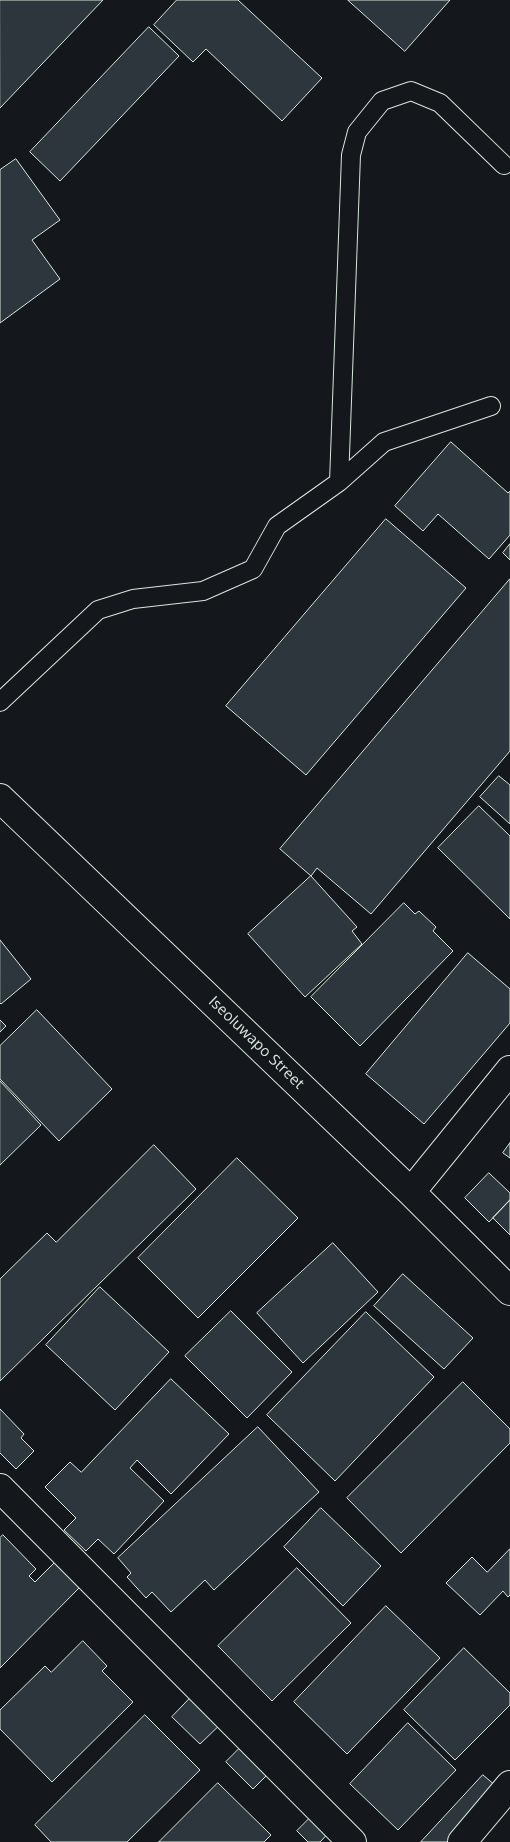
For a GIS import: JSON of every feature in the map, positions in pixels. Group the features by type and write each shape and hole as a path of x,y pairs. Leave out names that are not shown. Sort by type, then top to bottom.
{"street":[{"name":"Iseoluwapo Street","path":"0,798 411,1192 510,1291"},
{"path":"411,1192 510,1070"},
{"path":"0,1488 352,1842"},
{"path":"462,1842 510,1785"}],"lane":[{"path":"339,482 351,155 357,132 382,101 411,91 440,103 504,165"},
{"path":"0,702 98,610 133,599 203,591 253,569 278,526 339,482 384,442 491,406"}],"building":[{"path":"0,0 103,0 0,108"},
{"path":"177,0 238,0 322,78 282,121 206,49 193,62 154,25"},
{"path":"348,0 450,0 405,51"},
{"path":"149,27 179,56 60,181 30,152"},
{"path":"16,159 60,220 32,240 60,279 0,323 0,170"},
{"path":"451,442 508,493 510,491 510,535 489,559 438,514 423,531 395,506"},
{"path":"386,519 466,588 306,775 226,706"},
{"path":"510,544 510,560 503,553"},
{"path":"510,579 510,751 371,914 317,868 311,876 280,849"},
{"path":"499,776 510,785 510,824 480,797"},
{"path":"479,806 510,836 510,919 438,848"},
{"path":"311,876 357,927 352,931 362,944 305,997 248,934"},
{"path":"404,903 415,914 419,911 436,927 433,931 453,951 360,1046 311,997"},
{"path":"0,940 31,979 1,1004 0,1003"},
{"path":"468,953 510,989 510,1023 424,1124 366,1074"},
{"path":"37,1010 112,1089 59,1141 0,1079 0,1046"},
{"path":"0,1020 6,1026 0,1032"},
{"path":"0,1081 41,1125 0,1165"},
{"path":"510,1143 510,1158 503,1153"},
{"path":"154,1145 196,1189 0,1381 0,1279 47,1233 56,1242"},
{"path":"237,1158 298,1218 198,1318 138,1258"},
{"path":"489,1173 510,1193 510,1200 489,1222 465,1198"},
{"path":"510,1200 510,1235 493,1218"},
{"path":"333,1243 378,1292 303,1363 257,1313"},
{"path":"403,1274 473,1338 444,1369 374,1306"},
{"path":"100,1287 169,1352 115,1410 46,1345"},
{"path":"231,1311 292,1372 247,1418 185,1356"},
{"path":"366,1312 434,1377 335,1481 267,1415"},
{"path":"171,1379 229,1434 171,1494 137,1460 130,1468 164,1501 114,1554 98,1539 86,1551 64,1530 76,1518 45,1487 70,1462 81,1472"},
{"path":"463,1382 510,1429 510,1443 401,1553 347,1498"},
{"path":"0,1409 24,1434 21,1438 34,1451 16,1469 0,1453"},
{"path":"258,1427 319,1492 214,1590 205,1580 171,1612 152,1592 146,1598 127,1577 131,1573 118,1558"},
{"path":"321,1508 381,1566 343,1606 284,1547"},
{"path":"3,1535 36,1569 29,1576 35,1582 55,1562 80,1587 0,1668 0,1538"},
{"path":"510,1549 510,1595 508,1597 503,1591 480,1615 446,1583 472,1557 487,1572"},
{"path":"297,1568 351,1623 272,1701 218,1646"},
{"path":"386,1606 440,1658 347,1754 294,1702"},
{"path":"83,1641 107,1666 102,1671 133,1702 52,1782 0,1729 0,1710 45,1666 51,1672"},
{"path":"464,1648 510,1693 510,1705 455,1760 404,1710"},
{"path":"199,1689 227,1718 200,1744 172,1717"},
{"path":"145,1715 200,1770 127,1842 51,1842 35,1825"},
{"path":"408,1723 456,1770 398,1830 350,1784"},
{"path":"242,1746 269,1773 253,1789 226,1762"},
{"path":"483,1775 503,1792 456,1842 421,1842"},
{"path":"218,1783 271,1835 264,1842 159,1842"},
{"path":"317,1811 333,1828 320,1842 308,1842 297,1831"}]}
